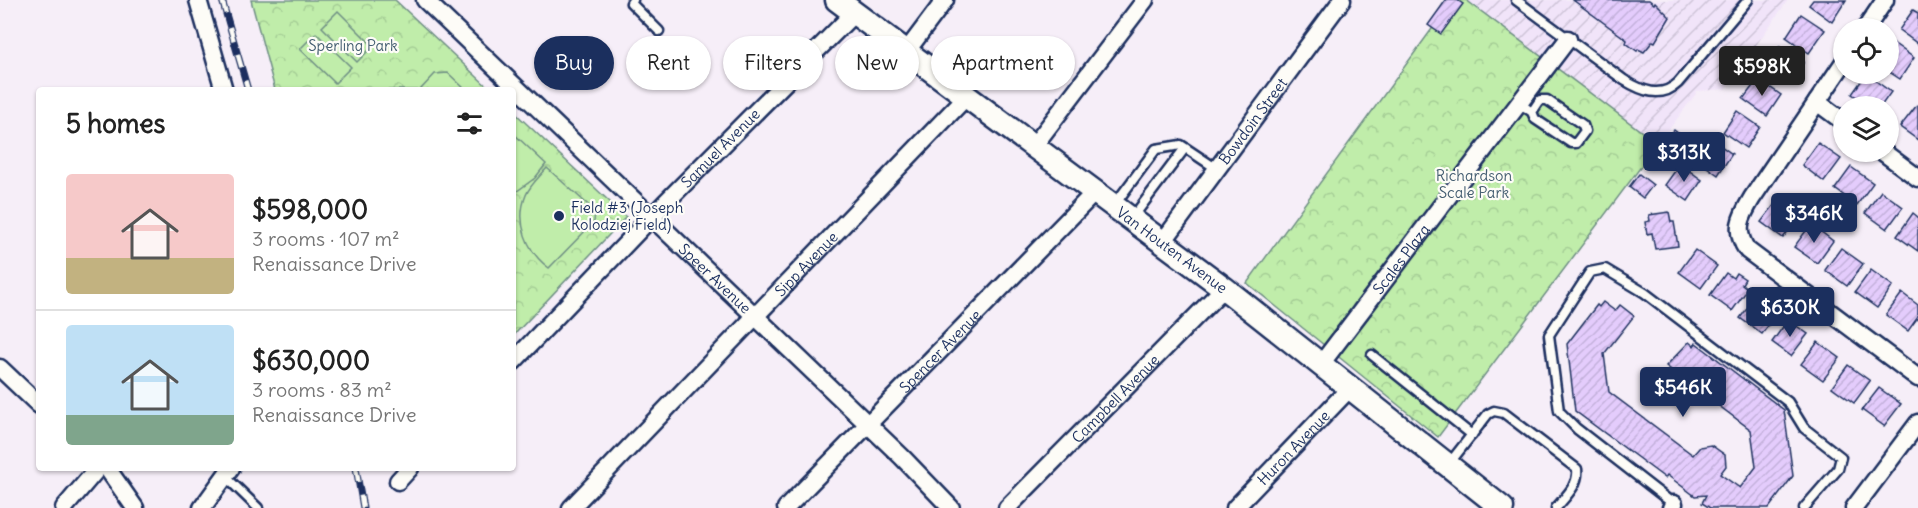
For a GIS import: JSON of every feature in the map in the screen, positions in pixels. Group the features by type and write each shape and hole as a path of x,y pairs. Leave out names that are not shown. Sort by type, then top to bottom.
{"main road":[{"name":"Van Houten Avenue","path":"846,6 885,36"},
{"name":"Van Houten Avenue","path":"919,62 1224,288 1502,508"}],"street":[{"path":"198,0 223,87"},
{"name":"Speer Avenue","path":"425,0 515,87"},
{"path":"918,36 945,0"},
{"path":"1033,147 1145,0"},
{"name":"Bowdoin Street","path":"1162,243 1342,0"},
{"path":"1873,18 1885,0"},
{"name":"Samuel Avenue","path":"516,359 846,6"},
{"name":"Scales Plaza","path":"1321,364 1526,107 1568,39"},
{"path":"1833,78 1740,217 1738,230 1747,250 1918,378"},
{"name":"Speer Avenue","path":"516,88 951,508"},
{"name":"Sipp Avenue","path":"571,508 966,97"},
{"path":"1817,102 1833,114"},
{"path":"1896,162 1918,178"},
{"name":"Spencer Avenue","path":"786,508 1094,193"},
{"name":"Campbell Avenue","path":"1007,508 1224,288"},
{"path":"0,368 36,402"},
{"name":"Huron Avenue","path":"1235,508 1350,388"},
{"path":"1854,508 1918,423"},
{"path":"64,508 95,471"},
{"path":"109,471 135,508"},
{"path":"398,481 407,471"},
{"path":"202,508 228,472"}],"lane":[{"path":"633,0 631,3 659,31"},
{"path":"1516,0 1635,87 1656,93 1666,92 1678,83 1748,0"},
{"path":"1540,100 1547,100 1583,124 1585,131 1576,143 1571,143 1535,118 1526,107 1540,100"},
{"path":"1122,213 1156,149 1181,145 1217,169"},
{"path":"1122,213 1185,148"},
{"path":"1674,507 1577,429 1559,411 1549,335 1590,272 1605,269 1645,294 1788,402 1804,428 1841,457 1838,469 1804,508"},
{"path":"1372,355 1472,435"},
{"path":"1448,465 1488,414 1494,411 1504,413 1577,469 1578,478 1556,508"},
{"path":"228,472 259,508"}],"shaded area":[{"path":"1466,0 1788,0 1725,89 1698,91 1658,144"}],"green space":[{"name":"Sperling Park","path":"251,0 395,0 488,87 274,87"},
{"name":"Richardson Scale Park","path":"1453,0 1466,0 1658,144 1438,437 1247,283"},
{"path":"338,11 373,46 357,62 322,27"},
{"path":"316,33 351,67 335,83 300,49"},
{"path":"448,73 463,87 423,87 435,74"},
{"path":"516,114 626,217 516,333"},
{"path":"516,136 546,164 535,178 516,192"},
{"name":"Field #3 (Joseph Kolodziej Field)","path":"547,168 595,211 594,222 549,268 529,245 522,216 528,191"}],"building":[{"path":"1446,0 1457,0 1463,4 1441,34 1428,25"},
{"path":"1573,0 1649,0 1654,4 1655,2 1670,17 1655,42 1653,41 1644,52 1638,49 1637,51 1626,43 1627,40"},
{"path":"1813,0 1846,0 1832,22 1809,5"},
{"path":"1913,10 1918,13 1918,44 1899,30"},
{"path":"1801,14 1825,30 1809,53 1786,37"},
{"path":"1755,46 1769,56 1759,71 1744,62"},
{"path":"1780,46 1804,62 1788,84 1765,69"},
{"path":"1899,47 1914,58 1899,78"},
{"path":"1758,79 1781,95 1767,116 1743,99"},
{"path":"1859,84 1880,84 1891,92 1888,96 1855,96 1852,94"},
{"path":"1918,106 1918,140 1900,127"},
{"path":"1737,111 1760,127 1746,148 1723,132"},
{"path":"1674,130 1689,141 1679,154 1664,144"},
{"path":"1710,138 1732,154 1718,175 1696,159"},
{"path":"1818,143 1833,153 1833,162 1839,162 1824,182 1802,165"},
{"path":"1680,164 1702,180 1688,201 1665,185"},
{"path":"1851,167 1873,183 1857,205 1835,189"},
{"path":"1639,174 1653,185 1643,198 1629,187"},
{"path":"1881,191 1903,207 1887,229 1865,213"},
{"path":"1778,200 1800,216 1783,238 1761,222"},
{"path":"1669,212 1671,222 1674,222 1678,246 1655,249 1652,233 1647,234 1645,222 1650,221 1649,215"},
{"path":"1913,213 1918,217 1918,251 1897,236"},
{"path":"1811,224 1833,241 1817,263 1794,247"},
{"path":"1841,248 1863,264 1847,286 1825,270"},
{"path":"1695,250 1717,266 1701,288 1679,272"},
{"path":"1871,270 1893,286 1877,308 1855,292"},
{"path":"1726,273 1733,278 1736,273 1745,279 1742,284 1748,289 1732,311 1710,295"},
{"path":"1902,293 1918,305 1918,317 1908,331 1886,315"},
{"path":"1757,295 1779,311 1762,334 1740,318"},
{"path":"1603,302 1615,311 1620,305 1634,316 1604,354 1609,392 1693,455 1700,447 1711,445 1725,455 1726,466 1720,474 1740,488 1756,467 1751,430 1666,366 1689,342 1694,346 1696,343 1784,410 1793,476 1769,508 1710,508 1702,503 1706,495 1695,496 1667,475 1665,478 1575,411 1567,344 1597,305 1599,307"},
{"path":"1788,320 1808,334 1791,356 1772,342"},
{"path":"1818,342 1840,358 1823,380 1801,364"},
{"path":"1848,365 1870,381 1854,403 1832,387"},
{"path":"1879,388 1901,404 1884,426 1862,410"}],"railway":[{"path":"222,0 247,87"},
{"path":"357,471 363,508"}],"place":[{"name":"Field #3 (Joseph Kolodziej Field)","path":"559,216"}]}
